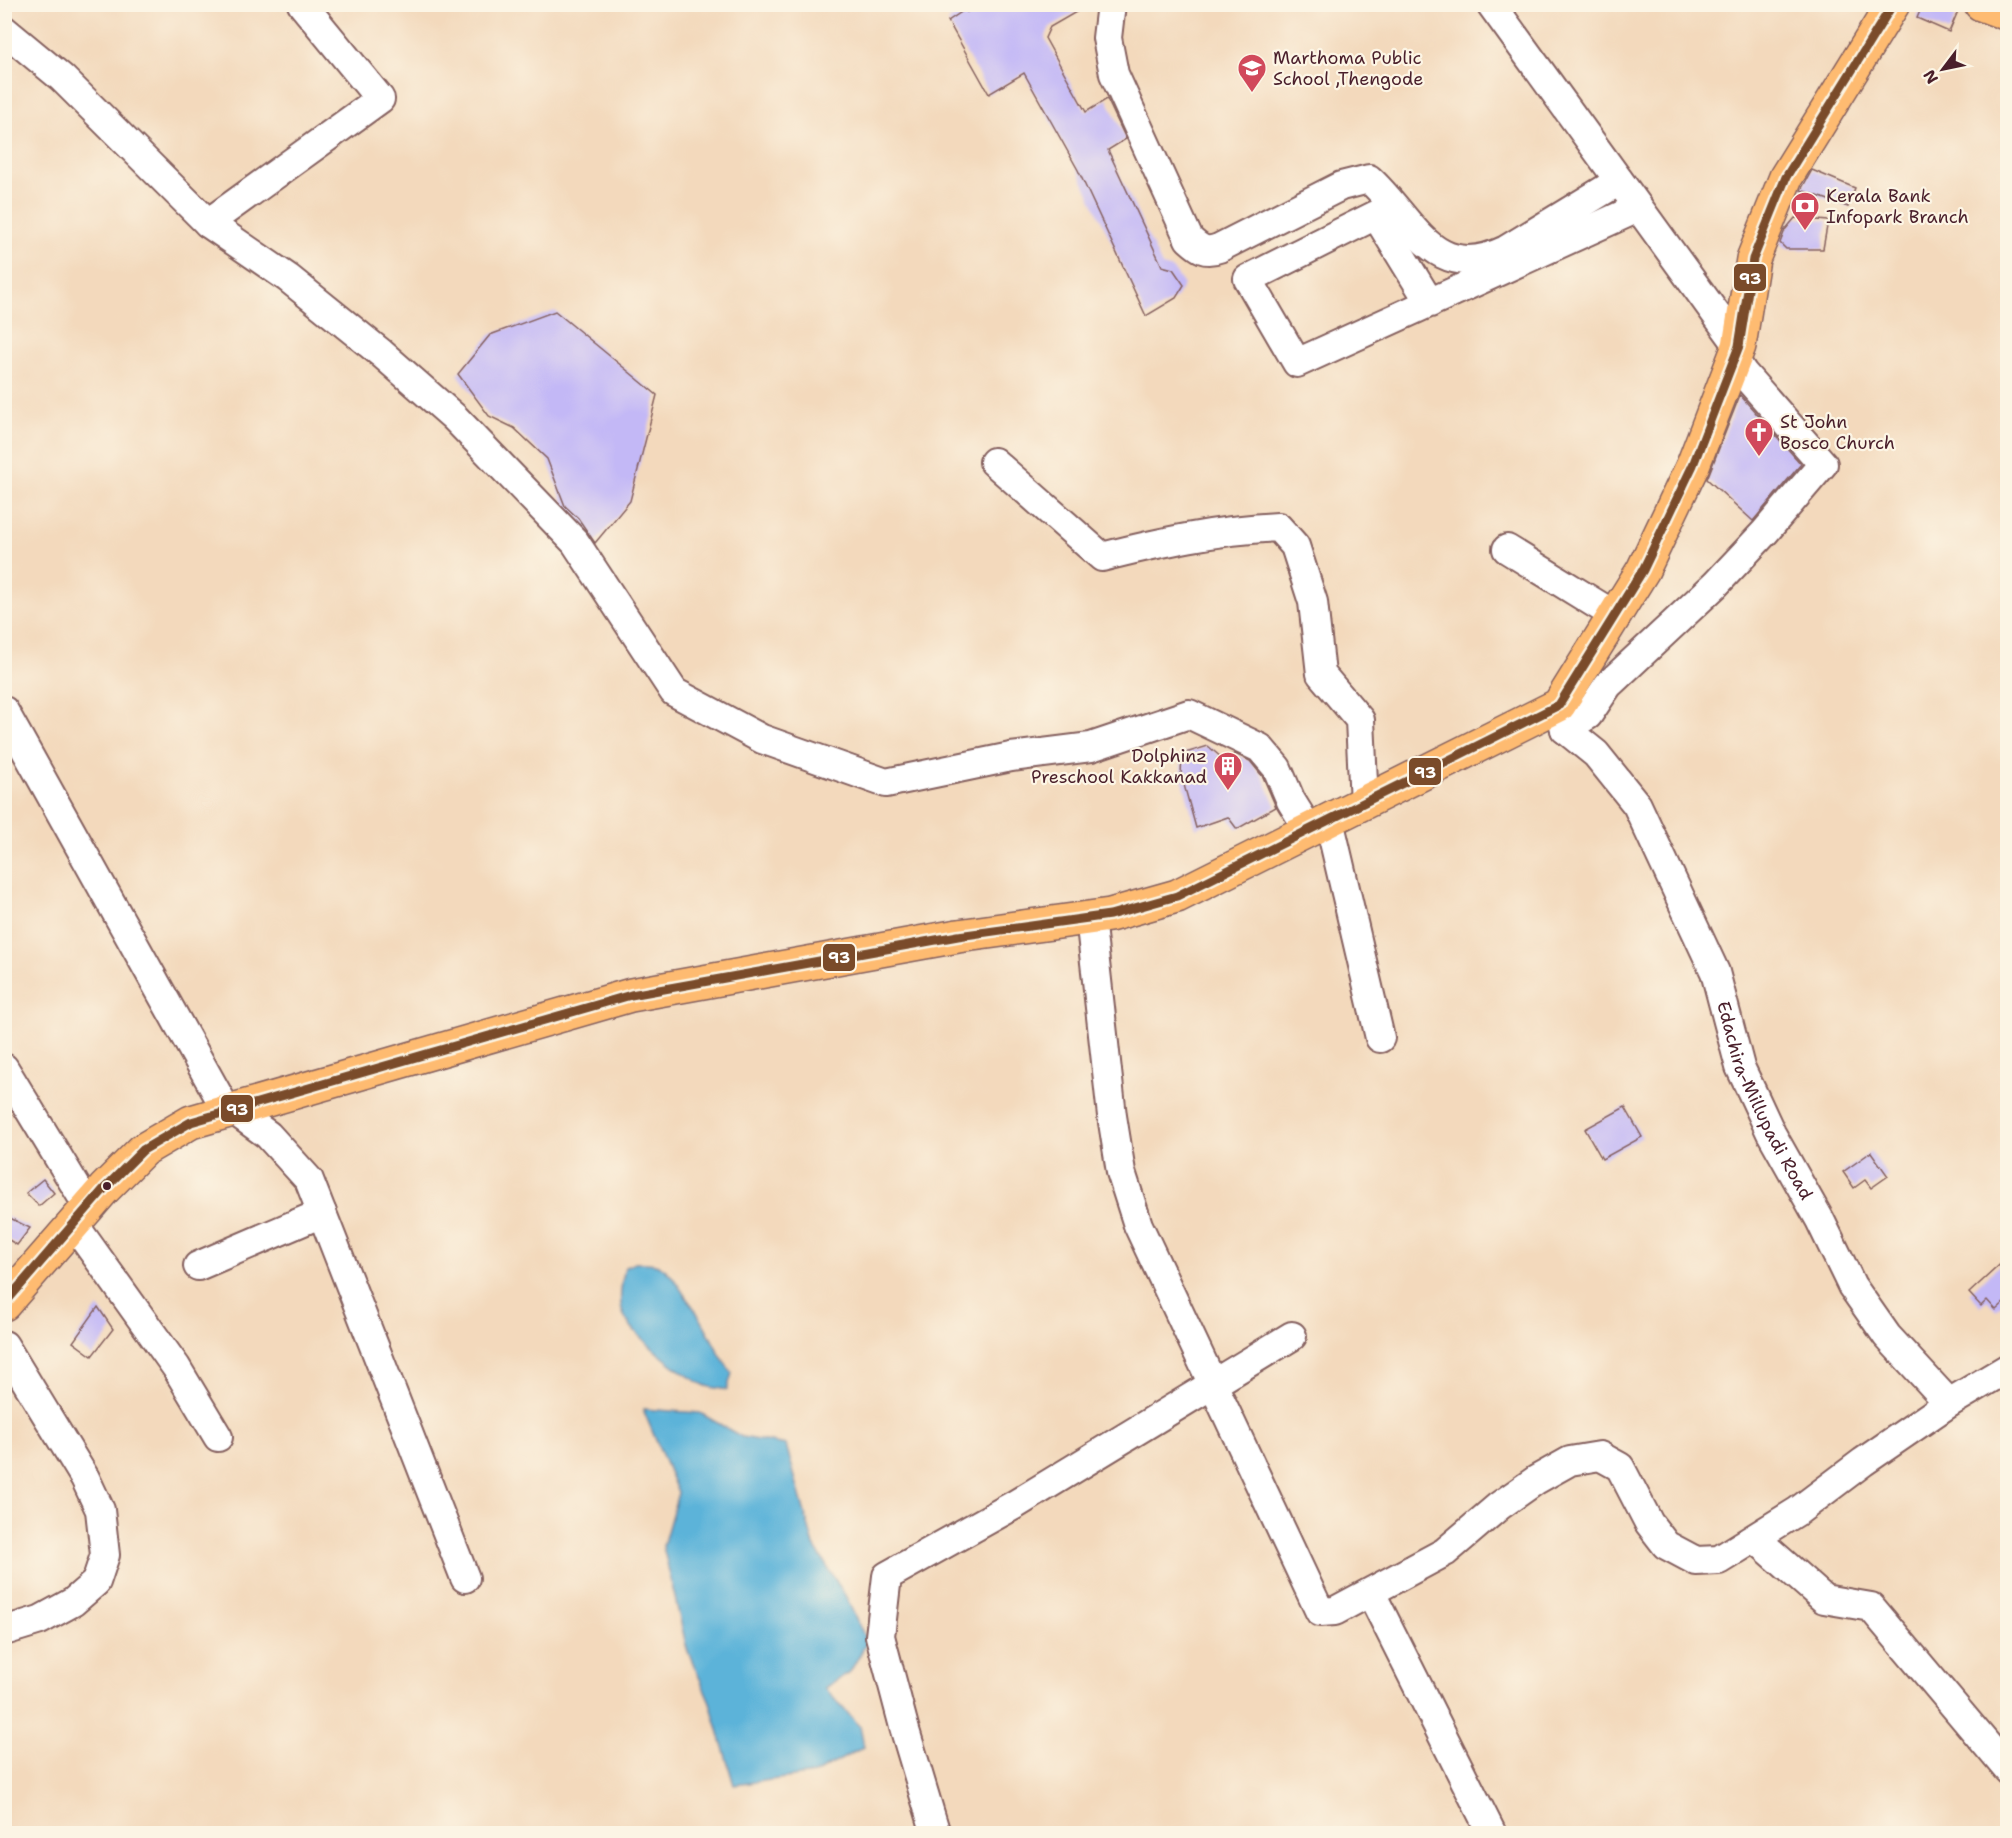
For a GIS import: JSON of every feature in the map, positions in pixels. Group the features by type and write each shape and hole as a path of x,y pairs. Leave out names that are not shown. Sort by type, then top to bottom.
{"main road":[{"path":"4,1304 143,1150 192,1122 631,995 958,936 1090,917 1177,896 1364,803 1562,717 1614,615 1643,570 1693,465 1736,353 1753,258 1786,177 1893,4"},
{"path":"1981,4 2007,14"}],"street":[{"path":"208,223 380,99 302,4"},
{"path":"1111,4 1107,38 1114,74 1189,239 1200,249 1209,252 1219,248 1341,186 1369,179 1428,246 1452,260 1473,261 1489,258 1506,250 1619,181"},
{"path":"1491,4 1638,208 1736,353 1743,373 1823,464 1765,532 1715,585 1608,685 1588,715 1562,717"},
{"path":"4,30 62,78 208,223 288,278 381,353 454,417 575,542 674,692 762,739 886,783 945,769 1091,747 1189,714 1260,748 1277,768 1291,801 1319,825 1380,1038"},
{"path":"1430,303 1376,215 1248,279 1298,363 1430,303 1638,208"},
{"path":"994,462 1102,557 1178,538 1229,529 1278,527 1295,546 1313,602 1321,674 1360,720 1364,803"},
{"path":"1507,549 1614,615"},
{"path":"4,711 232,1112 268,1135 309,1180 465,1578"},
{"name":"Edachira-Millupadi Road","path":"1562,717 1596,754 1637,805 1715,972 1744,1075 1771,1133 1820,1220 1852,1286 1887,1336 1949,1404"},
{"path":"1090,917 1112,1116 1121,1172 1138,1225 1320,1612 1335,1611 1445,1552 1499,1506 1536,1480 1570,1461 1600,1456 1620,1467 1649,1523 1666,1545 1696,1561 1719,1560 1756,1539 1949,1404 2002,1380"},
{"path":"4,1068 82,1217 218,1437"},
{"path":"198,1266 322,1213"},
{"path":"936,1833 880,1636 887,1576 1016,1504 1292,1336"},
{"path":"4,1345 85,1478 100,1510 105,1555 96,1582 73,1602 40,1620 4,1632"},
{"path":"1756,1539 1824,1599 1871,1607 2007,1770"},
{"path":"1371,1593 1492,1833"}],"water":[{"path":"635,1263 658,1265 677,1283 697,1312 732,1373 727,1390 704,1385 684,1373 659,1354 628,1322 623,1313 621,1290 625,1267"},
{"path":"643,1409 700,1413 742,1437 786,1445 814,1546 845,1595 867,1642 850,1672 824,1688 860,1726 864,1747 814,1774 734,1785 710,1702 687,1649 663,1546 678,1493"}],"building":[{"path":"986,4 1090,4 1050,27 1045,38 1086,112 1107,99 1126,139 1108,150 1162,266 1173,269 1184,285 1176,298 1146,316 1078,170 1024,73 989,94 948,21 966,9 967,12 973,8 975,11"},
{"path":"1923,4 1961,4 1949,32 1917,18"},
{"path":"1812,170 1855,188 1848,207 1801,190"},
{"name":"Kerala Bank Infopark Branch","path":"1795,218 1828,221 1823,249 1786,249 1780,243 1785,230"},
{"path":"555,311 657,395 630,501 595,543 578,518 565,506 547,459 514,428 489,416 458,374 490,335"},
{"name":"St John Bosco Church","path":"1740,395 1801,464 1753,521 1707,479"},
{"name":"Dolphinz Preschool Kakkanad","path":"1208,746 1222,758 1235,754 1250,761 1263,777 1276,807 1237,829 1228,817 1196,828 1181,774 1182,754"},
{"path":"1625,1107 1642,1137 1602,1159 1585,1129"},
{"path":"1871,1152 1888,1176 1871,1188 1865,1180 1854,1188 1843,1172"},
{"path":"43,1179 54,1193 39,1206 26,1193"},
{"path":"4,1215 30,1228 17,1245 4,1237"},
{"path":"2007,1258 2007,1300 1996,1310 1987,1300 1981,1306 1969,1293"},
{"path":"98,1307 113,1329 92,1356 73,1342"}],"transit line":[{"name":"93","path":"4,1304 104,1189 143,1150 191,1122 631,995 958,936 1110,915 1177,896 1559,705 1643,570 1693,465 1739,346 1753,259 1786,177 1893,4"}],"place":[{"name":"Marthoma Public School ,Thengode","path":"1252,94"},
{"name":"Kerala Bank Infopark Branch","path":"1805,232"},
{"name":"St John Bosco Church","path":"1759,458"},
{"name":"Dolphinz Preschool Kakkanad","path":"1228,792"}]}
